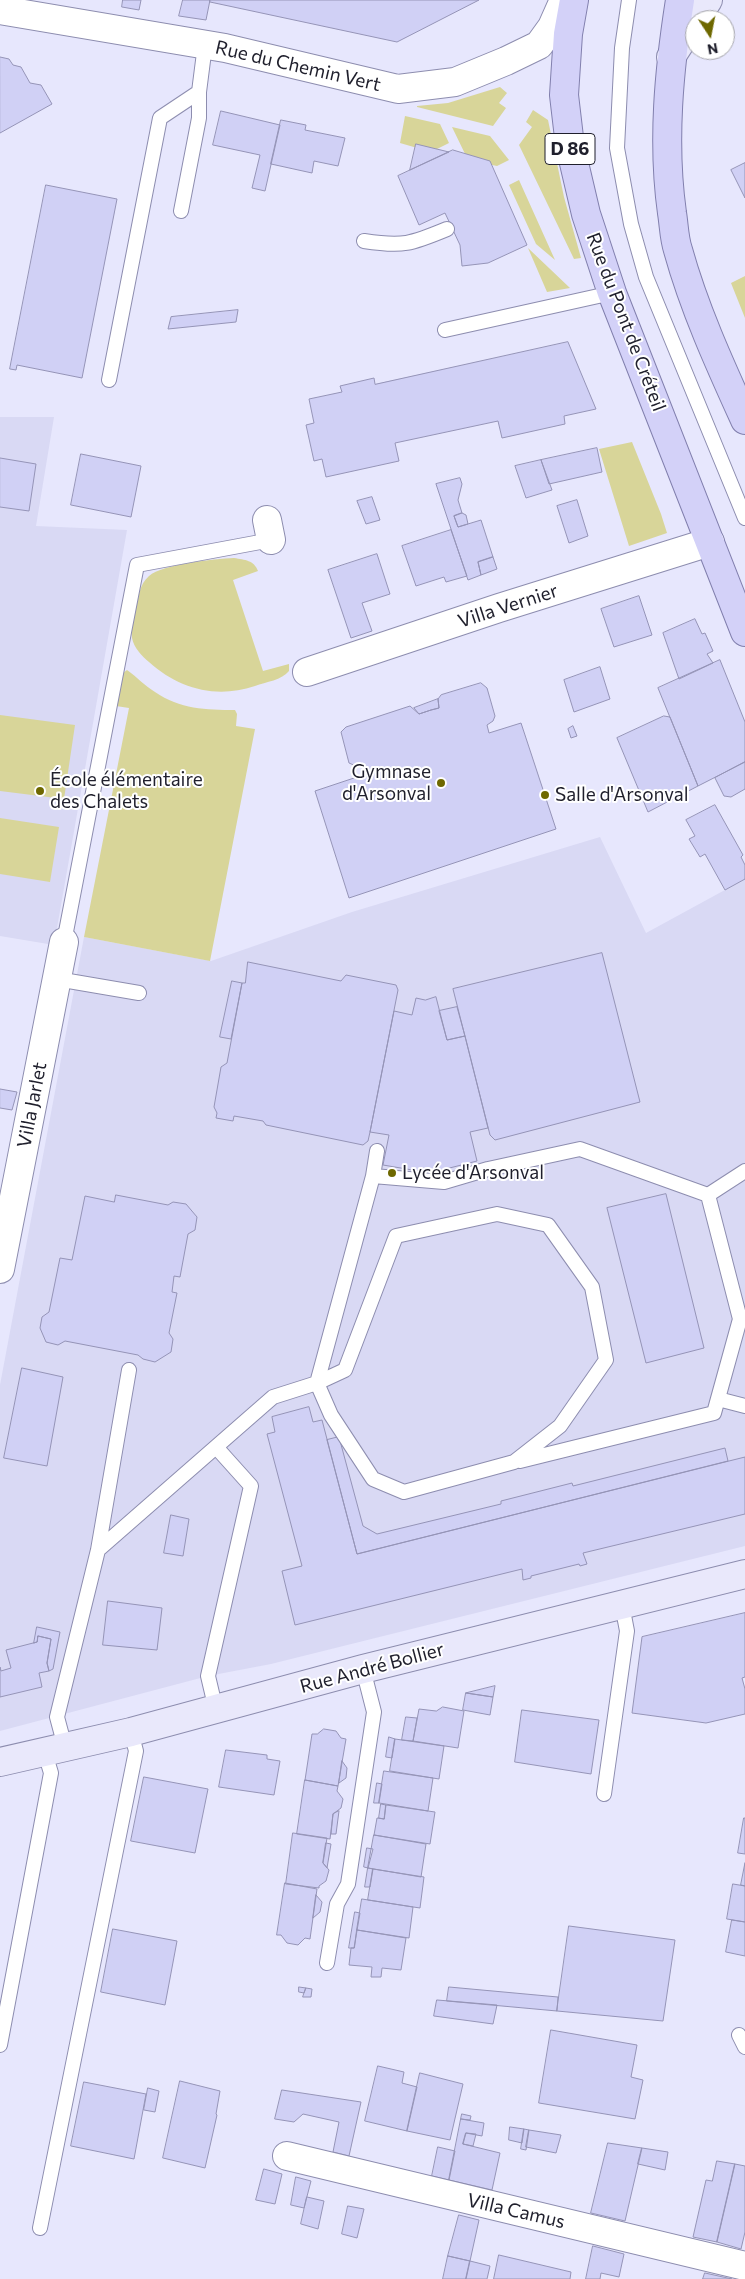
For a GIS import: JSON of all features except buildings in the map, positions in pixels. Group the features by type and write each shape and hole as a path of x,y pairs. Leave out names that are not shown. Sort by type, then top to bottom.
{"main road":[{"name":"Rue du Pont de Créteil","path":"574,0 568,34 564,95 570,146 586,214 612,293 745,632"},
{"path":"680,0 671,57 667,144 670,198 677,249 692,295 745,420"}],"street":[{"name":"Rue du Chemin Vert","path":"0,10 37,8 398,89 455,82 539,45 552,27 564,0"},
{"path":"671,57 708,0"},
{"name":"Villa Vernier","path":"307,672 499,608 710,542"},
{"name":"Villa Jarlet","path":"0,1269 64,942"},
{"name":"Rue André Bollier","path":"0,1762 130,1732 363,1669 745,1574"},
{"name":"Villa Camus","path":"287,2156 745,2266"}],"lane":[{"name":"Rue du Pont de Créteil","path":"630,0 622,48 616,148 631,224 646,277 745,518"},
{"path":"180,210 199,118 199,92 206,45"},
{"path":"109,380 160,118 199,92"},
{"path":"364,241 391,245 414,243 447,229"},
{"path":"445,330 612,293"},
{"path":"64,942 137,564 269,530"},
{"path":"57,979 138,993"},
{"path":"373,1176 444,1182 488,1168 580,1149 708,1195"},
{"path":"377,1151 373,1176 317,1383 331,1416 373,1479 404,1492 514,1462 714,1413 740,1319 740,1301 708,1195"},
{"path":"708,1195 745,1172"},
{"path":"98,1550 273,1397 317,1383 345,1370 396,1236 498,1214 548,1224 592,1287 606,1360 560,1426 514,1462"},
{"path":"0,2045 55,1750 57,1717 98,1550 129,1370"},
{"path":"718,1399 745,1406"},
{"path":"216,1447 251,1486 208,1676 216,1710"},
{"path":"604,1794 627,1631 622,1605"},
{"path":"327,1963 337,1904 348,1884 374,1712 363,1669"},
{"path":"40,2228 136,1751 130,1732"}],"shaded area":[{"path":"500,87 507,93 499,103 506,108 493,126 417,107 448,103"},
{"path":"533,110 548,120 564,197 581,258 574,259 519,145 532,127 526,122"},
{"path":"405,116 440,124 449,143 431,152 400,143"},
{"path":"452,127 490,136 509,160 497,166 468,160"},
{"path":"519,180 555,260 536,244 509,185"},
{"path":"528,248 570,288 547,292"},
{"path":"745,276 745,318 731,283"},
{"name":"École élémentaire des Chalets","path":"0,417 54,417 36,526 127,530 54,945 0,936"},
{"path":"632,442 667,533 629,546 599,449"},
{"path":"234,558 252,563 258,571 233,580 263,671 289,664 289,671 278,679 226,692 199,689 185,685 161,671 144,657 135,645 132,638 132,626 141,587 149,576 165,568 189,563"},
{"path":"127,670 164,698 194,707 214,710 235,710 237,714 236,726 255,729 210,961 84,937 129,708 116,706 123,673"},
{"path":"0,715 75,725 64,799 0,791"},
{"path":"0,818 59,827 50,882 0,874"},
{"name":"Lycée d'Arsonval","path":"600,837 646,933 745,879 745,1546 271,1664 208,1676 0,1731 0,1385 84,937 211,961 352,912"}],"place":[{"name":"Gymnase d'Arsonval","path":"441,783"},
{"name":"École élémentaire des Chalets","path":"40,791"},
{"name":"Salle d'Arsonval","path":"545,795"},
{"name":"Lycée d'Arsonval","path":"392,1173"}]}
